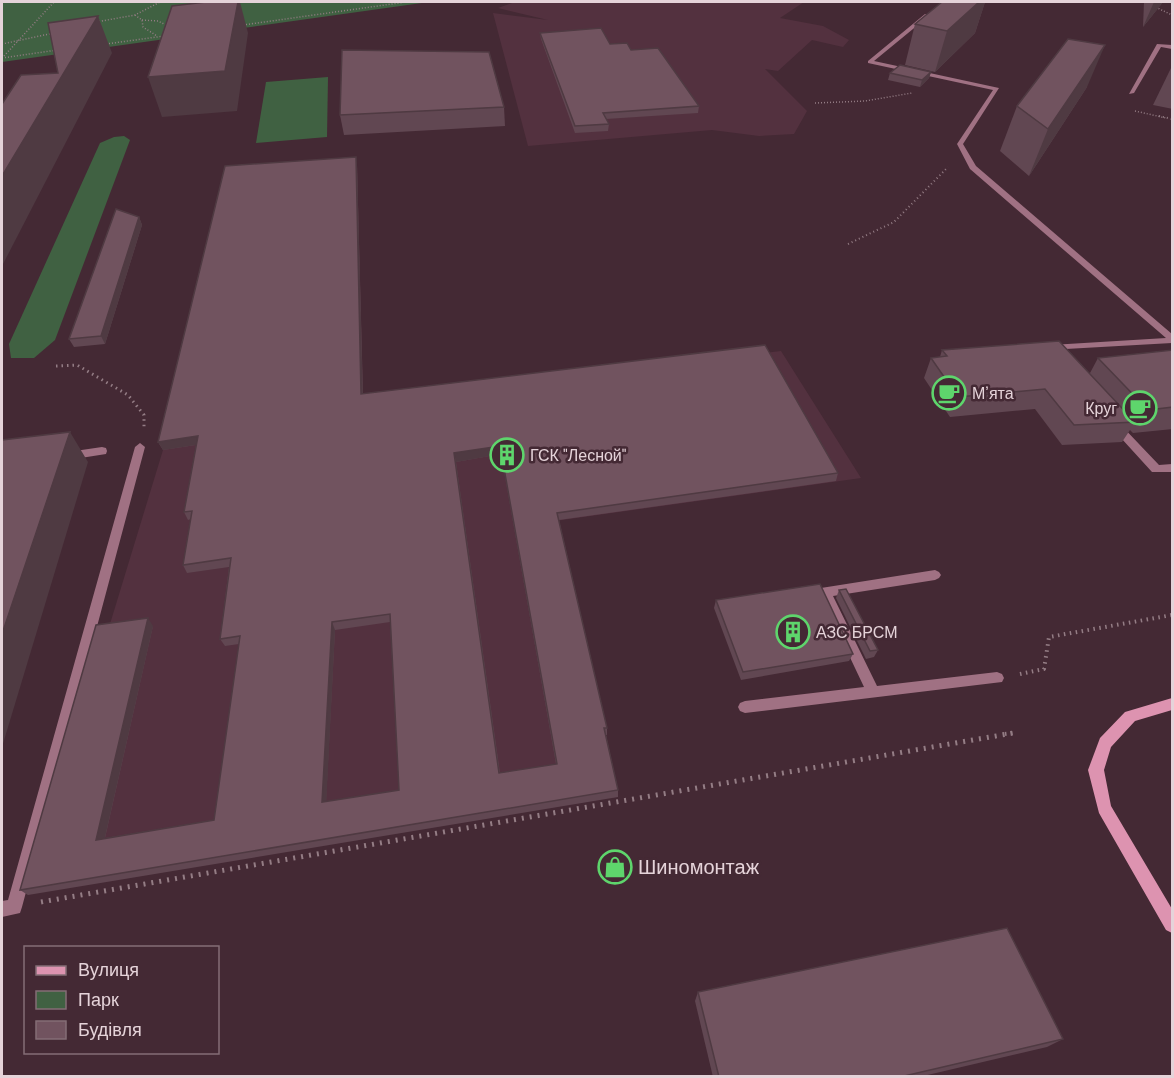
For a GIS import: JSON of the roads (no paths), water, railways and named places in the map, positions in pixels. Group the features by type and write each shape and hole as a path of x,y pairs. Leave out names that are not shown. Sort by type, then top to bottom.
{"main road":[{"path":"1173,704 1130,716 1106,743 1096,770 1104,808 1173,924"}],"lane":[{"path":"933,10 870,62 997,89 960,144 973,167 1173,339"},
{"path":"1131,93 1159,45 1173,47"},
{"path":"1045,352 1173,339"},
{"path":"1109,418 1156,470 1173,468"},
{"path":"8,908 140,447"},
{"path":"59,458 102,451"},
{"path":"873,692 825,592 935,575"},
{"path":"745,707 997,678"}],"place":[{"name":"Мʼята","path":"949,393"},
{"name":"Круг","path":"1140,408"},
{"name":"ГСК \"Лесной\"","path":"507,455"},
{"name":"АЗС БРСМ","path":"793,632"},
{"name":"Шиномонтаж","path":"615,867"}]}
